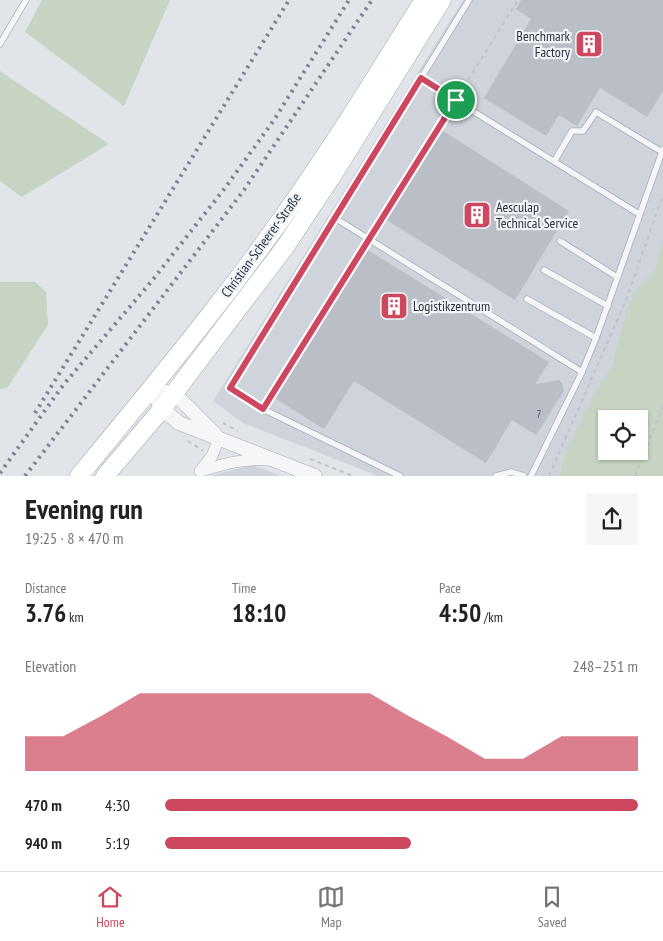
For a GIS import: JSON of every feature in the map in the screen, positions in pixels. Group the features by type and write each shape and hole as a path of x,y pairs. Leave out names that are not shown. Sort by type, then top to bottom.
{"main road":[{"name":"Christian-Scheerer-Straße","path":"79,476 151,389 248,264 326,155 424,0"},
{"name":"Christian-Scheerer-Straße","path":"105,476 174,394 285,247 334,173 442,0"}],"street":[{"path":"151,389 174,394 219,438"},
{"path":"151,389 162,409 179,423 315,476"},
{"path":"198,473 212,456 219,438"},
{"path":"198,473 248,459 274,461"}],"lane":[{"path":"0,44 26,0"},
{"path":"400,476 263,409 230,388 469,0"},
{"path":"421,78 640,214"},
{"path":"531,476 582,372 596,338 662,150 596,112 583,131 572,131 554,160"},
{"path":"335,218 582,372"},
{"path":"560,241 617,277"},
{"path":"544,270 608,306"},
{"path":"526,299 596,338"},
{"path":"496,476 511,472 524,476"}],"path":[{"path":"263,409 517,1 512,0"},
{"path":"495,27 499,30"},
{"path":"481,50 485,52"},
{"path":"467,73 471,75"},
{"path":"436,121 441,124"},
{"path":"421,146 425,149"},
{"path":"406,170 411,172"},
{"path":"391,194 395,197"},
{"path":"549,476 626,300 663,195"},
{"path":"376,219 380,222"},
{"path":"349,261 353,264"},
{"path":"334,285 339,288"},
{"path":"319,310 323,313"},
{"path":"303,335 308,338"},
{"path":"288,359 292,362"},
{"path":"272,385 277,387"},
{"path":"635,476 663,406"},
{"path":"222,422 238,431"},
{"path":"309,459 353,476"}],"shaded area":[{"path":"463,0 663,0 663,286 601,410 598,410 598,416 568,476 378,476 243,423 213,401"},
{"path":"253,465 282,476 212,476 212,475"}],"green space":[{"path":"42,0 170,0 124,106 25,32"},
{"path":"0,71 109,144 22,197 0,181"},
{"path":"663,240 663,476 559,476 569,444 597,388 612,366 627,309 636,289 655,270"},
{"path":"0,282 35,282 46,292 48,325 7,388 0,389"}],"building":[{"name":"Benchmark Factory","path":"521,0 663,0 663,91 647,117 600,88 577,126 559,115 546,136 484,98 531,19 516,9"},
{"name":"Aesculap Technical Service","path":"440,129 569,211 515,300 385,219"},
{"name":"Logistikzentrum","path":"366,249 549,362 535,384 559,380 564,391 536,435 512,420 486,463 354,381 324,429 273,397"}],"railway":[{"path":"35,413 289,0"},
{"path":"0,473 64,384 151,282 225,188 274,120 349,0"},
{"path":"25,476 244,190 372,0"}],"place":[{"name":"Benchmark Factory","path":"589,44"},
{"name":"Aesculap Technical Service","path":"477,215"},
{"name":"Logistikzentrum","path":"394,306"}],"route":[{"path":"421,78 456,100 263,409 230,388 421,78"}]}
